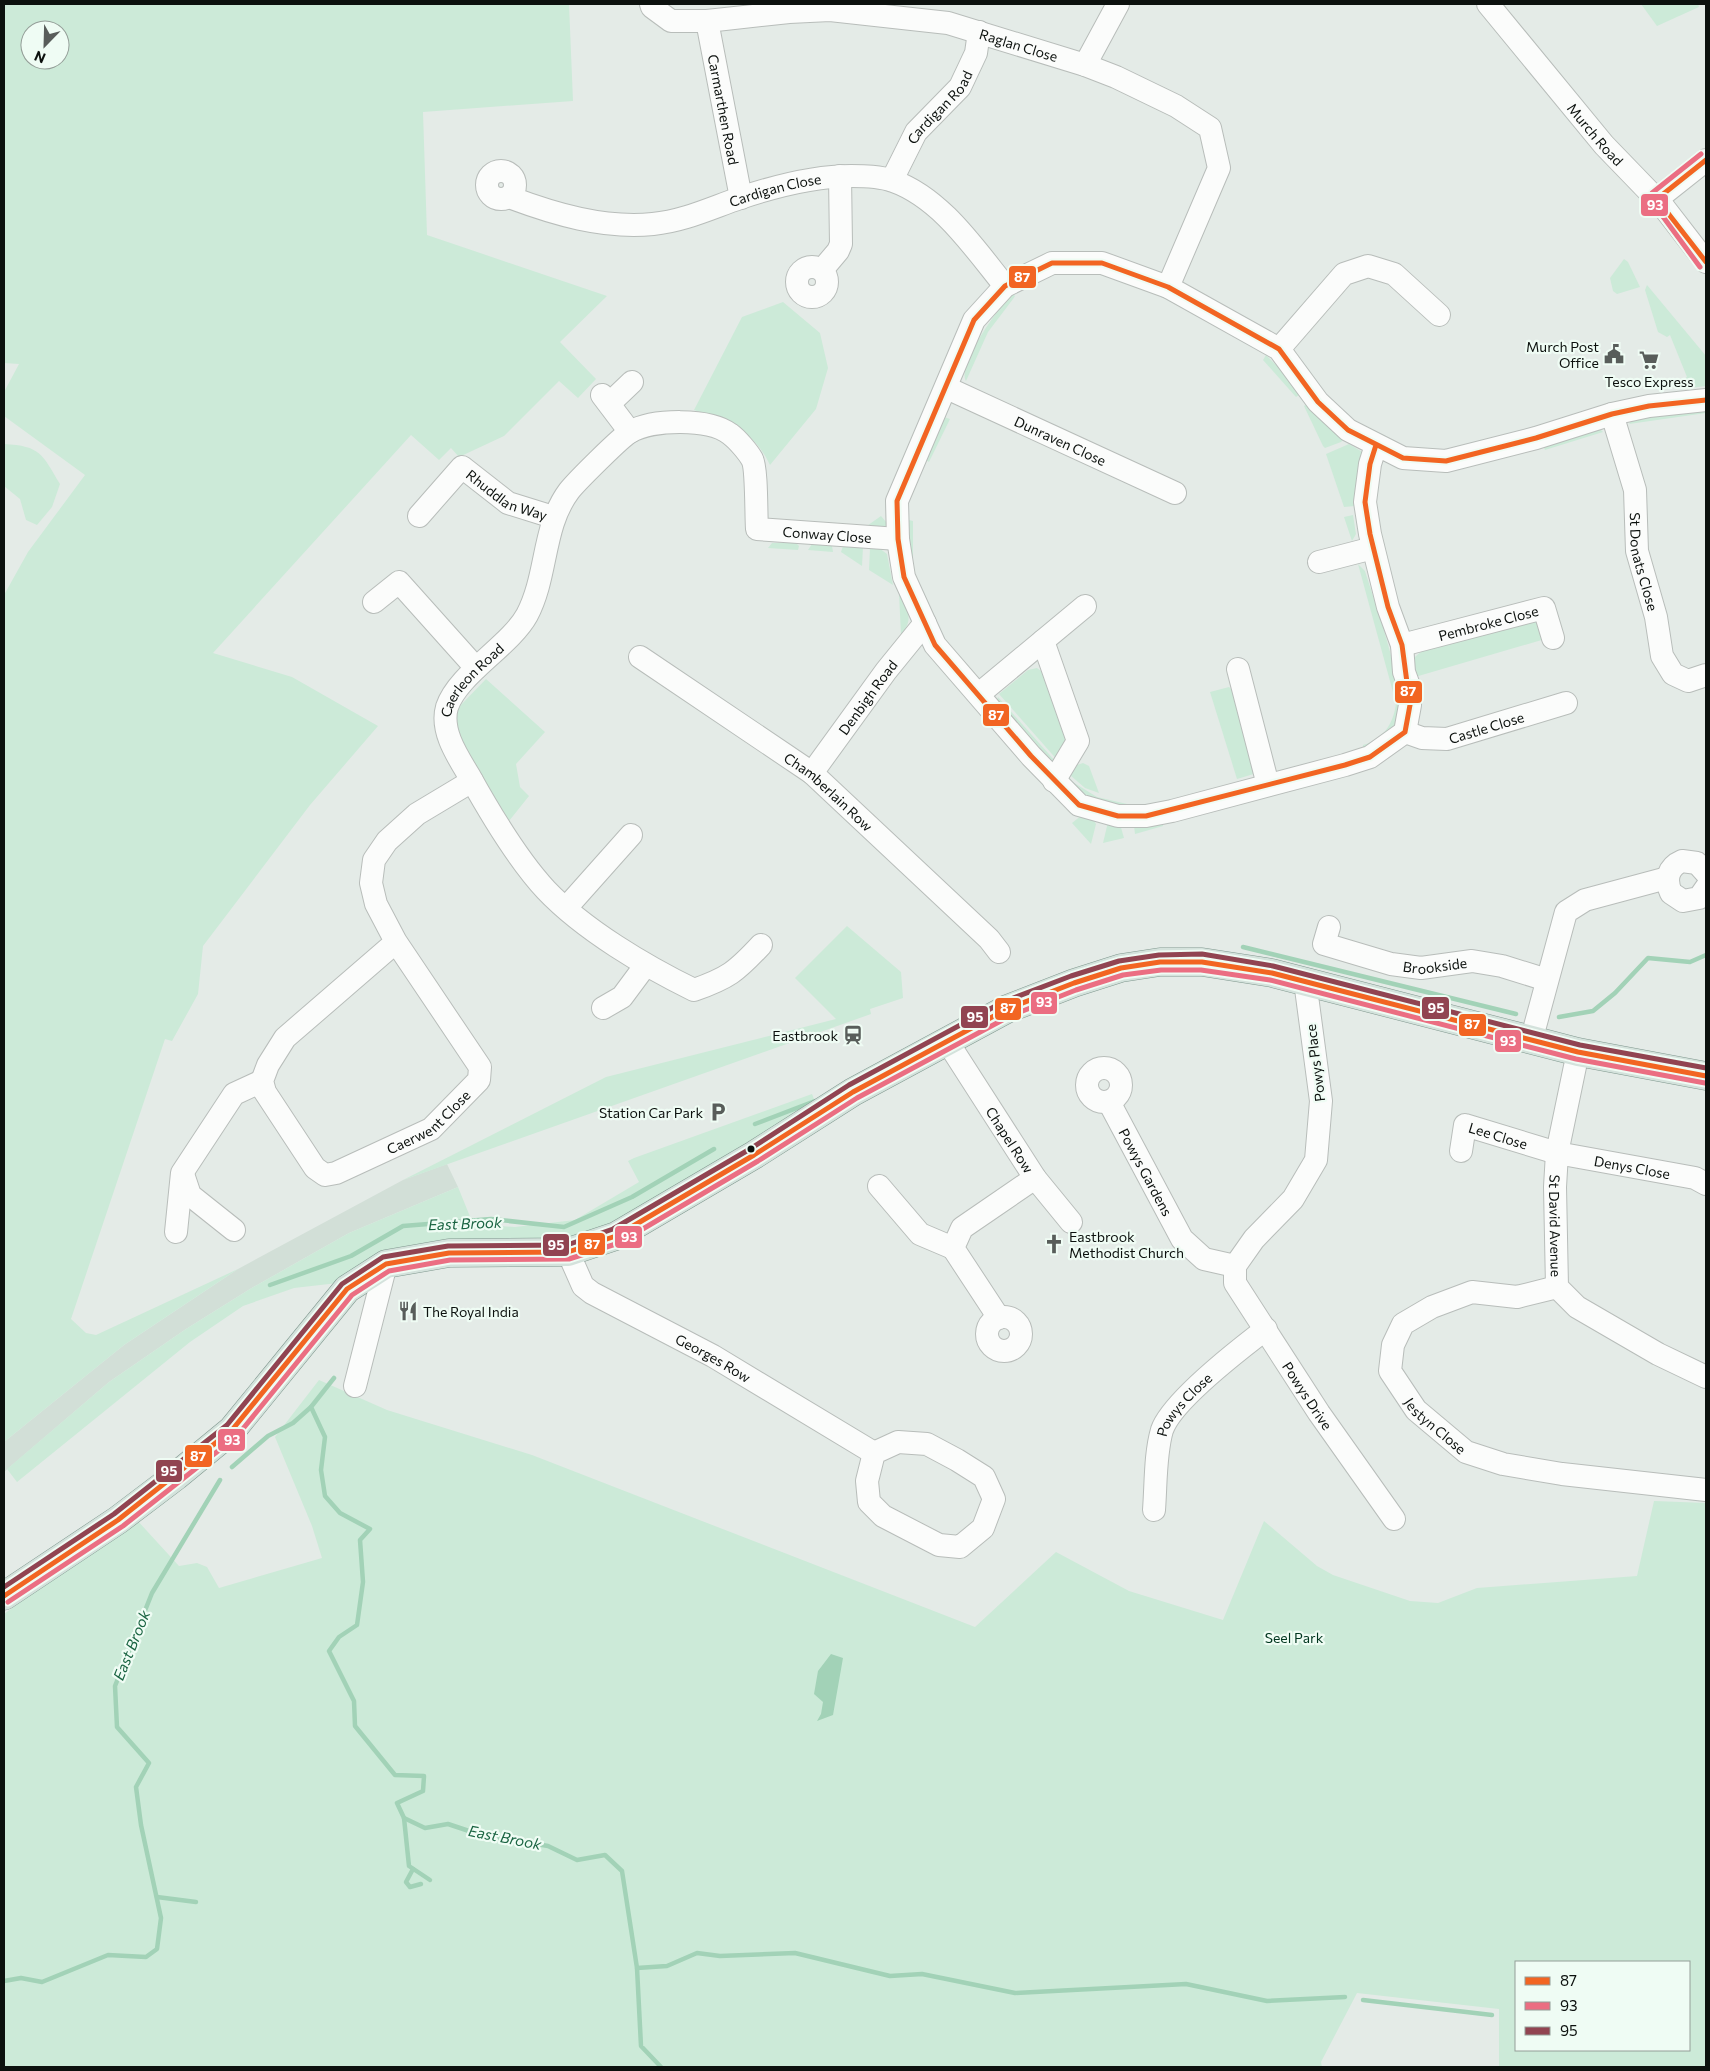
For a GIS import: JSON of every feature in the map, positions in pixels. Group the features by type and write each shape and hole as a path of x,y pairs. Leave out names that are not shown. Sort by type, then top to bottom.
{"main road":[{"path":"4,1596 118,1520 232,1430 346,1289 386,1264 449,1253 568,1252 616,1236 754,1155 853,1092 946,1040 1015,1006 1060,988 1121,968 1160,962 1202,962 1272,973 1498,1030 1531,1041 1578,1052 1706,1076"}],"street":[{"name":"Raglan Close","path":"651,4 652,7 672,21 707,21 790,8 950,13 979,32 1085,65 1176,106 1210,128 1219,168 1168,287"},
{"path":"1085,65 1118,4"},
{"name":"Murch Road","path":"1488,4 1604,146 1657,199 1706,262"},
{"name":"Carmarthen Road","path":"707,21 741,198"},
{"name":"Cardigan Road","path":"892,180 916,132 964,81 976,53 979,32"},
{"path":"1657,199 1706,160"},
{"path":"822,270 841,244 840,176"},
{"name":"Cardigan Close","path":"509,197 568,216 627,226 654,224 686,217 799,181 840,176 865,176 892,180 919,195 942,214 1005,286"},
{"path":"1376,445 1370,464 1365,502 1373,548 1388,607 1402,645 1404,672 1408,683 1410,705 1406,732 1370,757 1172,811 1146,816 1118,816 1079,805 1054,781 935,645 904,577 898,539 897,502 916,454 947,388 974,320 1005,286 1052,263 1102,263 1168,287 1279,349 1318,402 1348,430 1403,458 1446,461 1536,438 1612,414 1649,406 1706,400"},
{"path":"1279,349 1344,274 1368,266 1394,274 1439,315"},
{"path":"630,432 606,399 632,382"},
{"name":"Dunraven Close","path":"947,388 1175,493"},
{"name":"St Donats Close","path":"1612,414 1635,490 1637,551 1656,617 1662,656 1673,674 1680,678 1688,681 1706,675"},
{"name":"Caerleon Road","path":"757,529 753,461 730,433 695,422 662,423 630,432 570,490 553,517 536,593 527,615 512,634 476,668 453,695 447,707 446,724 453,748 472,781 545,889 566,908 645,966 694,990 722,980 740,967 761,945"},
{"name":"Rhuddlan Way","path":"419,516 462,467 508,503 553,517"},
{"name":"Conway Close","path":"757,529 898,539"},
{"path":"1319,562 1373,548"},
{"path":"374,602 399,582 476,668"},
{"path":"979,694 1085,606"},
{"name":"Pembroke Close","path":"1402,645 1544,608 1553,638"},
{"name":"Denbigh Road","path":"812,773 886,671 925,623"},
{"path":"1043,641 1078,741 1054,781"},
{"name":"Chamberlain Row","path":"640,657 812,773 989,938 999,952"},
{"path":"1238,669 1268,785"},
{"name":"Castle Close","path":"1406,732 1422,738 1447,739 1566,703"},
{"name":"Caerwent Close","path":"262,1081 265,1092 315,1168 324,1175 336,1173 431,1129 479,1080 480,1067 396,942 376,904 371,888 374,860 387,841 417,814 472,781"},
{"path":"566,908 631,835"},
{"path":"1706,872 1698,863 1682,861 1671,869 1667,878 1671,893 1683,901 1699,898 1706,888"},
{"path":"1531,1041 1566,912 1586,900 1667,878"},
{"name":"Brookside","path":"1320,936 1391,964 1421,968 1472,961 1502,966 1548,980"},
{"path":"176,1232 182,1173 234,1094 262,1081 268,1065 285,1038 396,942"},
{"path":"603,1008 622,997 645,966"},
{"name":"Powys Place","path":"1235,1266 1254,1239 1293,1199 1316,1160 1321,1101 1304,981"},
{"name":"Chapel Row","path":"954,1052 1035,1178 1071,1222"},
{"name":"St David Avenue","path":"1578,1052 1557,1153 1555,1187 1557,1286 1577,1307 1658,1354 1706,1378"},
{"name":"Powys Gardens","path":"1109,1102 1182,1239 1204,1259 1235,1266"},
{"name":"Lee Close","path":"1461,1151 1465,1126 1557,1153"},
{"name":"Denys Close","path":"1557,1153 1695,1178 1706,1184"},
{"path":"182,1173 190,1195 234,1230"},
{"path":"952,1248 962,1228 1035,1178"},
{"path":"879,1186 920,1234 952,1248 999,1318"},
{"name":"Georges Row","path":"568,1252 583,1286 592,1293 712,1356 874,1453"},
{"path":"355,1386 386,1264"},
{"name":"Powys Drive","path":"1235,1266 1235,1283 1320,1413 1394,1519"},
{"name":"Jestyn Close","path":"1557,1286 1517,1297 1472,1292 1432,1307 1403,1324 1392,1345 1390,1370 1416,1410 1466,1452 1503,1464 1562,1474 1706,1490"},
{"name":"Powys Close","path":"1154,1510 1163,1428 1203,1381 1266,1329"},
{"path":"898,1442 927,1444 984,1477 994,1499 983,1528 960,1547 939,1545 883,1516 870,1502 867,1481 874,1453 898,1442"}],"shaded area":[{"path":"447,1164 458,1187 349,1233 250,1289 186,1329 109,1382 4,1472 4,1442 124,1345 238,1269 403,1180"},
{"path":"831,1654 843,1658 833,1715 817,1721 821,1714 823,1702 814,1694 818,1671"}],"green space":[{"path":"4,4 569,4 573,101 423,112 427,235 607,296 560,342 596,379 578,398 559,381 504,436 459,457 451,448 439,460 411,435 213,653 292,677 378,726 310,805 203,946 198,994 172,1041 165,1039 71,1319 86,1333 96,1335 238,1269 124,1345 4,1442 4,595 28,552 85,475 4,416 4,392 19,364 4,363"},
{"path":"1641,4 1698,4 1699,7 1657,26"},
{"path":"1624,259 1628,262 1640,287 1617,294 1613,291 1610,278"},
{"path":"1647,285 1706,356 1706,386 1690,388 1682,380 1687,377 1670,335 1667,337 1658,332 1645,290"},
{"path":"1012,293 1015,296 988,332 966,381 965,373 973,349 998,310"},
{"path":"783,302 820,333 828,368 816,409 770,465 756,443 738,428 694,410 742,317"},
{"path":"1266,355 1286,375 1300,392 1299,395 1296,397 1263,360"},
{"path":"1307,404 1343,440 1341,442 1325,448 1323,446 1304,406"},
{"path":"1706,407 1706,413 1629,424 1633,419"},
{"path":"944,417 950,419 929,462 926,460"},
{"path":"1600,429 1603,432 1545,450 1544,448 1549,442"},
{"path":"4,444 26,447 39,453 49,465 60,484 52,507 37,525 26,520 20,499 4,486"},
{"path":"1349,444 1364,453 1355,506 1344,507 1326,454"},
{"path":"1353,515 1356,534 1352,541 1344,517"},
{"path":"881,516 887,523 886,527 864,528"},
{"path":"909,520 913,521 913,558 911,561 908,560"},
{"path":"772,543 796,543 799,546 798,550 768,548"},
{"path":"812,544 832,546 833,552 808,550"},
{"path":"843,546 863,547 862,566 841,552"},
{"path":"870,548 879,548 887,554 893,585 869,570"},
{"path":"1358,564 1365,571 1389,648 1399,691 1400,709 1398,721 1392,731 1363,750 1363,745 1370,743 1386,730 1393,717 1396,703"},
{"path":"899,593 907,609 909,619 901,635"},
{"path":"1536,619 1545,639 1415,677 1415,657 1424,650 1454,638"},
{"path":"1037,668 1045,674 1069,743 1059,762 999,694 1028,670"},
{"path":"486,679 545,732 516,764 520,787 529,796 509,821 467,754 457,725 456,710"},
{"path":"1229,687 1236,694 1257,773 1237,779 1210,692"},
{"path":"998,697 1056,762 1050,763 997,700"},
{"path":"1083,763 1089,766 1099,793 1085,788 1070,775 1074,766"},
{"path":"1071,781 1097,797 1127,804 1128,809 1091,802"},
{"path":"1082,815 1093,819 1096,824 1091,844 1072,823"},
{"path":"1108,822 1120,824 1124,838 1103,843"},
{"path":"1163,824 1163,826 1135,834 1134,826"},
{"path":"847,926 901,972 903,998 870,1009 871,1014 403,1180 606,1077 836,1019 795,978"},
{"path":"812,1094 816,1104 615,1224 572,1237 548,1240 338,1283 294,1288 243,1306 190,1342 17,1482 7,1469 109,1382 186,1329 250,1289 349,1233 458,1187 473,1224 515,1227 575,1220 639,1182 628,1161"},
{"name":"Seel Park","path":"319,1380 387,1410 532,1455 975,1627 1056,1552 1129,1591 1223,1620 1264,1521 1317,1566 1333,1575 1410,1601 1438,1603 1477,1588 1637,1576 1654,1501 1706,1503 1706,2067 1499,2067 1499,2009 1357,1993 1321,2062 1322,2067 4,2067 4,1614 136,1519 179,1566 197,1563 207,1567 219,1588 322,1558 312,1526 275,1437"}],"waterway":[{"name":"East Brook","path":"1243,947 1516,1014"},
{"name":"East Brook","path":"1559,1017 1593,1011 1615,993 1648,958 1690,962 1706,955"},
{"name":"East Brook","path":"755,1124 815,1101"},
{"name":"East Brook","path":"270,1285 351,1256 403,1226 491,1219 564,1227 632,1197 714,1149"},
{"name":"East Brook","path":"334,1378 311,1407 325,1437 321,1470 325,1496 340,1513 370,1529 360,1540 363,1582 357,1625 339,1637 329,1651 354,1701 355,1726 395,1775 424,1776 423,1791 397,1803 404,1818 425,1828 448,1824 478,1834 548,1846 577,1860 605,1855 622,1871 637,1968 641,2046 661,2067"},
{"path":"232,1467 268,1436 293,1423 311,1407"},
{"name":"East Brook","path":"4,1981 21,1978 42,1982 108,1955 146,1957 157,1949 161,1918 141,1825 136,1787 149,1763 117,1727 115,1686 152,1593 220,1480"},
{"path":"404,1818 409,1866 430,1880"},
{"path":"413,1869 406,1882 410,1887 421,1884"},
{"path":"157,1897 196,1902"},
{"path":"637,1968 667,1966 697,1953 720,1956 795,1953 890,1976 922,1974 1015,1993 1186,1984 1267,2001 1345,1997"},
{"path":"1363,2000 1492,2015"}],"transit line":[{"name":"93","path":"1700,267 1650,199 1652,193 1701,154"},
{"name":"87","path":"1706,160 1657,199 1706,262"},
{"name":"87","path":"1376,445 1370,464 1365,502 1370,534 1388,607 1402,645 1410,705 1405,732 1370,757 1345,765 1146,816 1118,816 1079,805 1031,756 935,645 904,577 898,539 897,501 974,320 1005,286 1052,263 1102,263 1168,287 1279,349 1318,402 1348,430 1403,458 1446,461 1536,438 1612,414 1649,406 1706,400"},
{"name":"95","path":"4,1587 114,1514 227,1425 342,1284 383,1257 448,1246 567,1245 613,1229 750,1149 849,1085 1003,1002 1071,976 1119,961 1159,955 1202,954 1273,966 1580,1045 1706,1068"},
{"name":"87","path":"4,1596 118,1520 232,1430 347,1289 386,1264 449,1253 568,1252 616,1236 754,1155 853,1092 1007,1009 1074,983 1121,968 1160,962 1202,962 1272,973 1578,1052 1706,1076"},
{"name":"93","path":"8,1602 123,1526 237,1436 352,1295 389,1271 450,1260 569,1259 619,1243 758,1161 857,1098 1010,1016 1076,990 1123,975 1161,970 1201,970 1270,980 1576,1059 1705,1083"}],"place":[{"name":"Murch Post Office","path":"1614,354"},
{"name":"Tesco Express","path":"1649,360"},
{"name":"Eastbrook","path":"853,1035"},
{"name":"Station Car Park","path":"718,1112"},
{"name":"Eastbrook Methodist Church","path":"1054,1244"},
{"name":"The Royal India","path":"408,1311"}]}
